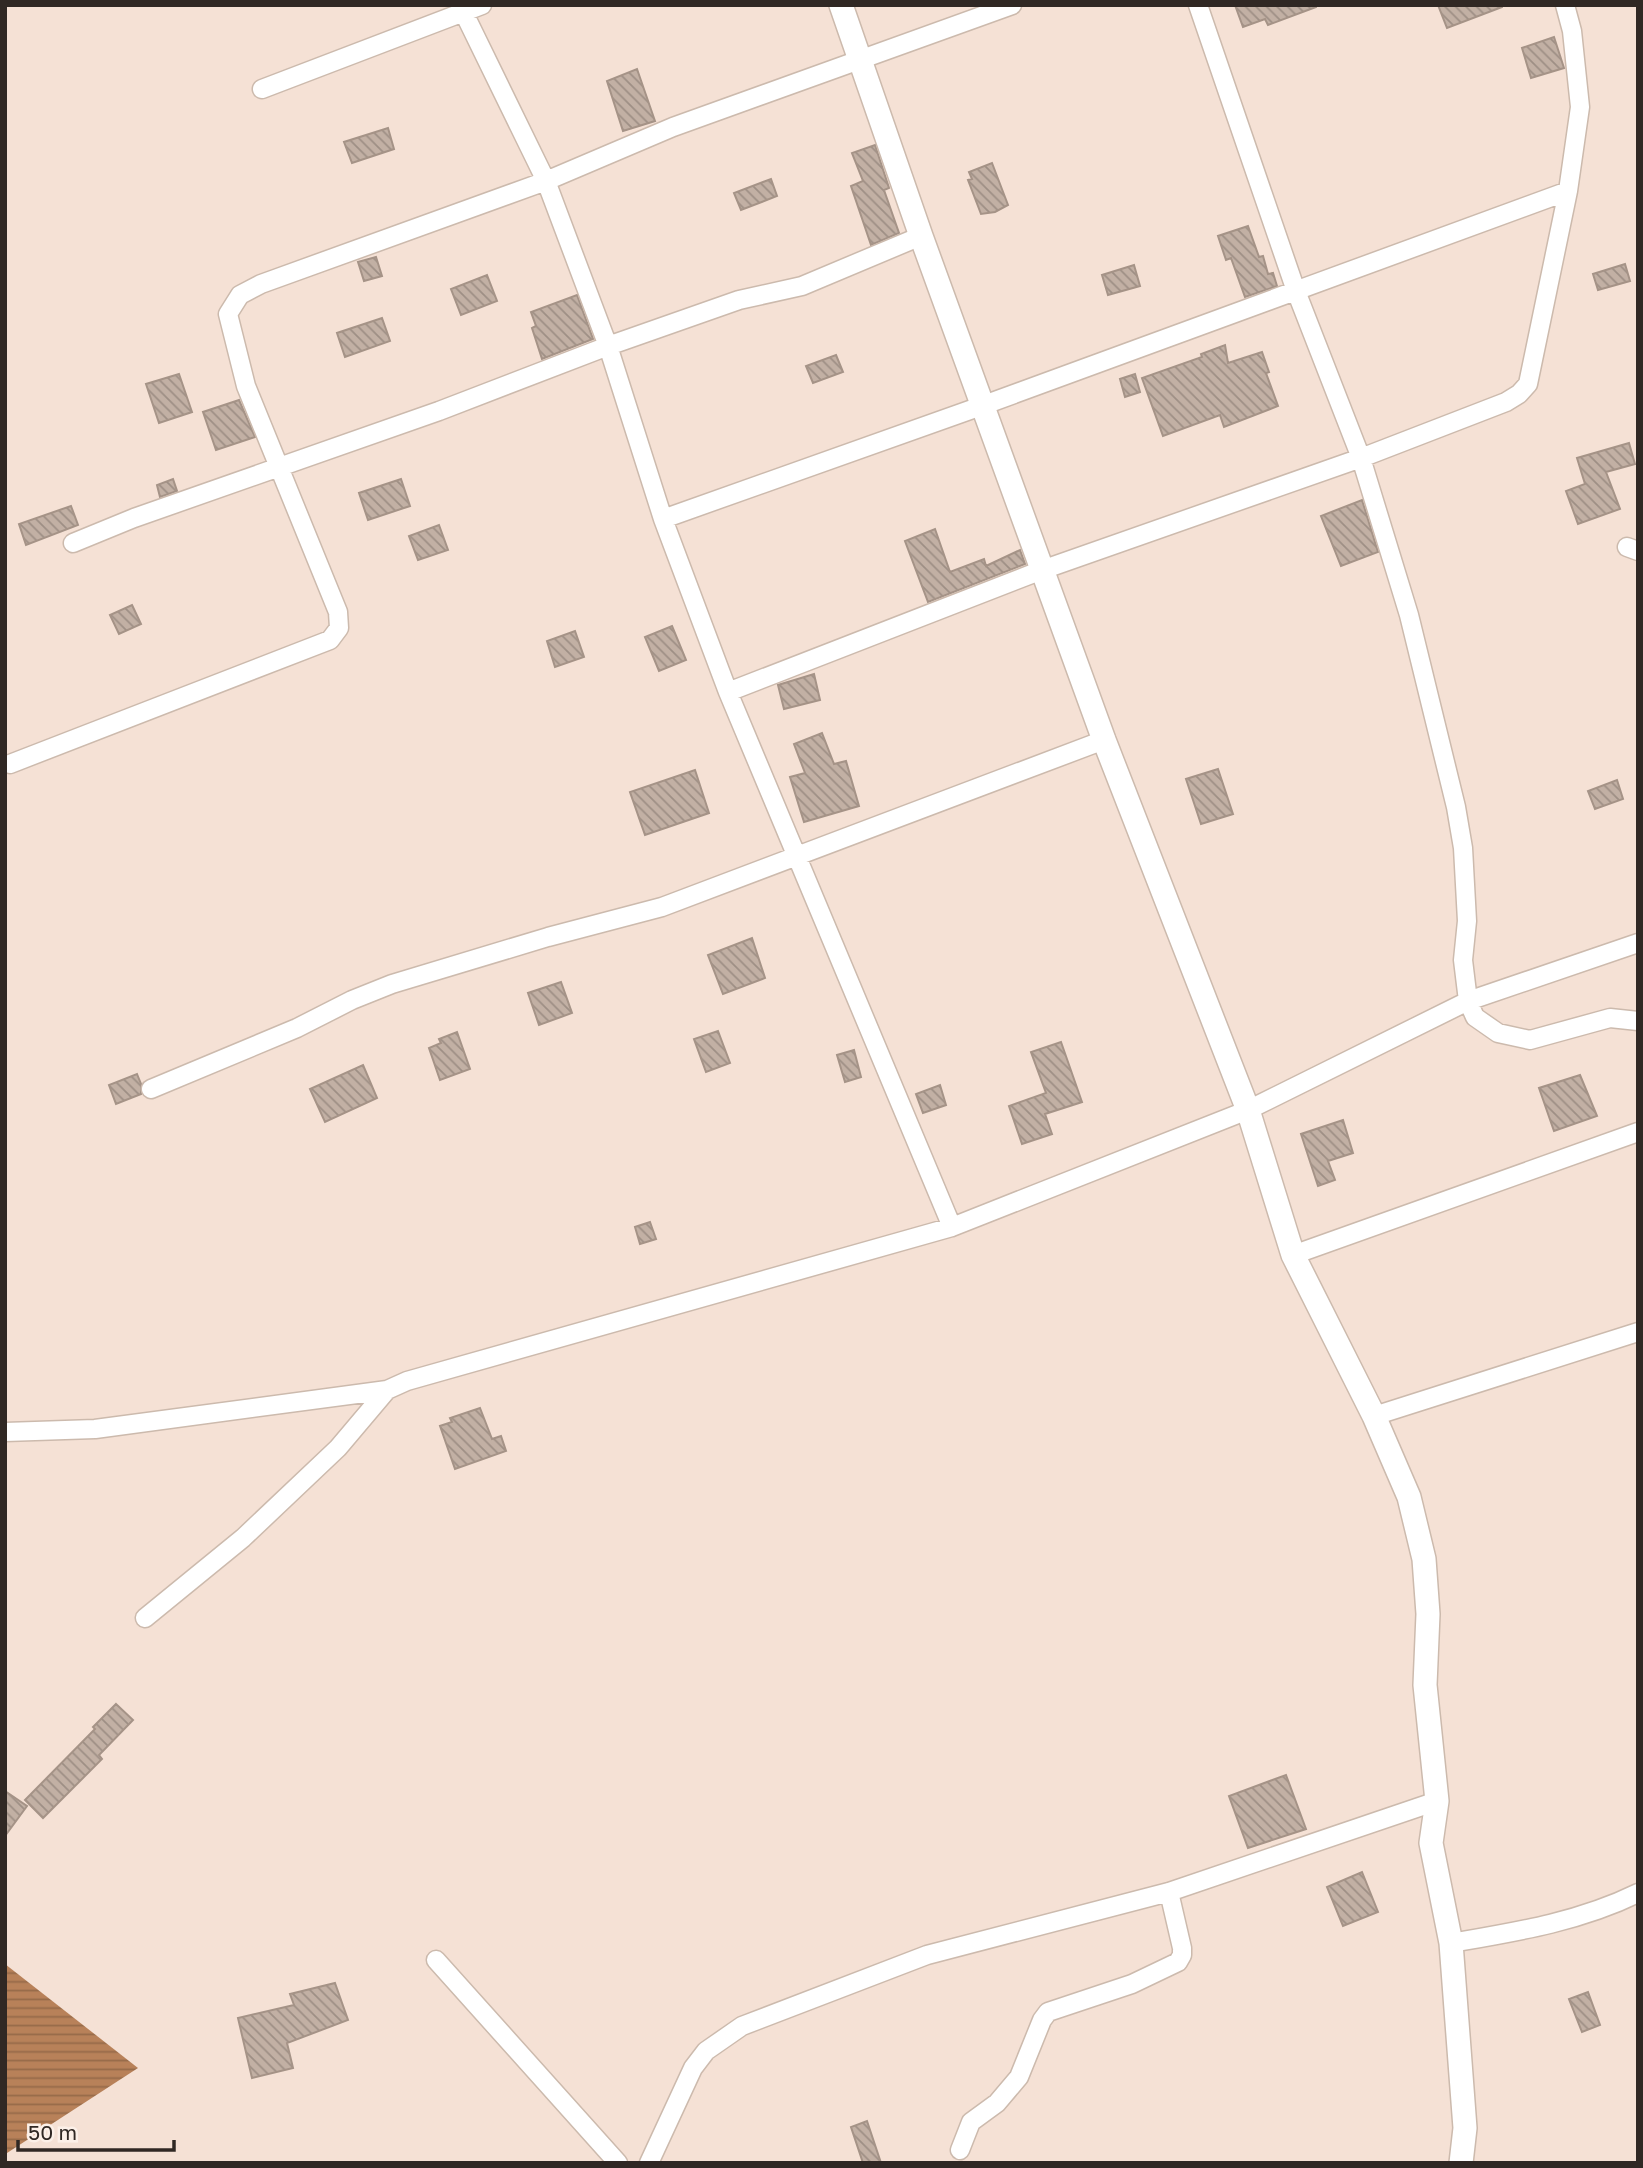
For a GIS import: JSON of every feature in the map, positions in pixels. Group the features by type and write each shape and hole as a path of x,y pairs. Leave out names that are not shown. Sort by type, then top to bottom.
{"street":[{"path":"262,89 482,5"},
{"path":"841,5 921,236 1104,740 1248,1110 1293,1255 1374,1416 1409,1497 1424,1559 1428,1614 1425,1685 1437,1801 1432,1843 1451,1943 1465,2128 1461,2163"},
{"path":"10,764 330,640 339,628 338,612 246,386 228,314 240,295 261,284 360,246 545,181 673,127 1012,5"},
{"path":"1198,5 1296,291 1361,458 1409,615 1463,848 1467,920 1463,960 1468,1001 1475,1017 1499,1033 1530,1040 1610,1018 1638,1021"},
{"path":"728,692 1042,570 1361,458 1506,402 1520,394 1528,384 1568,191 1580,107 1572,31 1565,5"},
{"path":"464,13 545,181 608,346 663,519 728,692 952,1227"},
{"path":"663,519 984,405 1568,191"},
{"path":"73,543 134,518 280,468 608,346 739,300 802,286 921,236"},
{"path":"151,1089 298,1028 352,1000 392,984 548,937 663,907 1104,740"},
{"path":"5,1432 95,1429 387,1390 407,1381 952,1227 1248,1110 1468,1001 1638,943"},
{"path":"1293,1255 1638,1132"},
{"path":"1374,1416 1638,1332"},
{"path":"145,1618 243,1538 338,1448 387,1390"},
{"path":"649,2163 694,2068 706,2051 742,2026 927,1955 1169,1892 1437,1801"},
{"path":"960,2150 971,2122 997,2103 1019,2077 1042,2020 1048,2012 1132,1984 1178,1962 1182,1948 1169,1892"},
{"path":"1451,1943 1543,1928 1621,1902 1638,1893"},
{"path":"436,1960 618,2163"}],"shaded area":[{"path":"5,1964 138,2068 7,2153 5,2152"}],"building":[{"path":"1235,5 1316,7 1268,25 1265,19 1243,27"},
{"path":"1438,5 1502,5 1502,7 1447,28"},
{"path":"1554,37 1564,68 1531,78 1522,48"},
{"path":"637,69 655,121 623,131 607,81"},
{"path":"388,128 394,149 352,163 344,142"},
{"path":"875,145 889,188 884,190 899,233 871,245 851,186 863,181 852,153"},
{"path":"992,163 1008,205 995,212 981,214 968,180 972,179 969,172"},
{"path":"771,179 777,196 741,210 734,193"},
{"path":"1248,226 1259,257 1263,256 1268,274 1273,273 1277,286 1245,297 1231,258 1226,260 1218,236"},
{"path":"376,257 382,276 364,281 358,262"},
{"path":"1625,264 1630,281 1598,290 1593,274"},
{"path":"1134,265 1140,286 1108,295 1102,275"},
{"path":"487,275 497,301 461,315 451,289"},
{"path":"577,295 593,339 542,359 532,328 536,326 531,312"},
{"path":"382,318 390,341 345,357 337,333"},
{"path":"1225,345 1228,363 1262,352 1269,372 1266,373 1278,406 1224,427 1220,415 1163,436 1142,378 1202,357 1201,354"},
{"path":"836,355 843,372 813,383 806,366"},
{"path":"179,374 192,412 159,423 146,384"},
{"path":"1135,374 1140,392 1125,397 1120,379"},
{"path":"239,400 255,437 216,450 203,412"},
{"path":"1629,443 1635,464 1606,472 1620,509 1578,524 1566,491 1585,484 1577,458"},
{"path":"173,479 177,491 160,497 157,485"},
{"path":"401,479 410,506 368,520 359,493"},
{"path":"1362,500 1378,552 1341,566 1321,516"},
{"path":"71,506 78,525 26,545 19,524"},
{"path":"439,525 448,550 418,560 409,536"},
{"path":"935,529 950,572 984,559 986,566 1020,550 1025,564 928,602 905,541"},
{"path":"132,605 141,624 119,634 110,615"},
{"path":"672,626 686,660 659,671 645,637"},
{"path":"575,631 584,657 555,667 547,641"},
{"path":"814,674 820,700 784,709 778,685"},
{"path":"822,733 834,764 846,761 859,806 804,822 790,777 805,773 794,744"},
{"path":"1218,769 1233,814 1201,824 1186,779"},
{"path":"695,770 709,813 645,835 630,792"},
{"path":"1617,780 1623,799 1595,809 1588,791"},
{"path":"752,938 765,978 723,994 708,955"},
{"path":"561,982 572,1013 539,1025 528,993"},
{"path":"718,1031 730,1063 706,1072 694,1039"},
{"path":"457,1032 470,1069 440,1080 429,1048 441,1043 439,1039"},
{"path":"1061,1042 1082,1102 1045,1114 1052,1134 1022,1144 1009,1106 1046,1093 1031,1052"},
{"path":"854,1050 861,1077 845,1082 837,1055"},
{"path":"363,1065 377,1098 325,1122 310,1089"},
{"path":"137,1074 141,1094 116,1104 109,1085"},
{"path":"1580,1075 1597,1116 1554,1131 1539,1088"},
{"path":"940,1085 946,1105 923,1113 916,1094"},
{"path":"1343,1120 1353,1153 1328,1161 1335,1180 1318,1186 1301,1134"},
{"path":"650,1222 656,1239 640,1244 635,1227"},
{"path":"480,1408 492,1439 501,1436 506,1451 455,1469 440,1426 452,1422 450,1418"},
{"path":"116,1704 133,1720 99,1755 102,1759 43,1818 25,1800"},
{"path":"1286,1775 1306,1829 1248,1848 1229,1796"},
{"path":"5,1791 27,1806 5,1836"},
{"path":"1362,1872 1378,1912 1343,1926 1327,1887"},
{"path":"335,1983 348,2020 287,2043 293,2068 252,2078 238,2018 294,2005 290,1994"},
{"path":"1588,1992 1600,2025 1582,2032 1569,1999"},
{"path":"867,2121 881,2163 863,2163 851,2127"}]}
